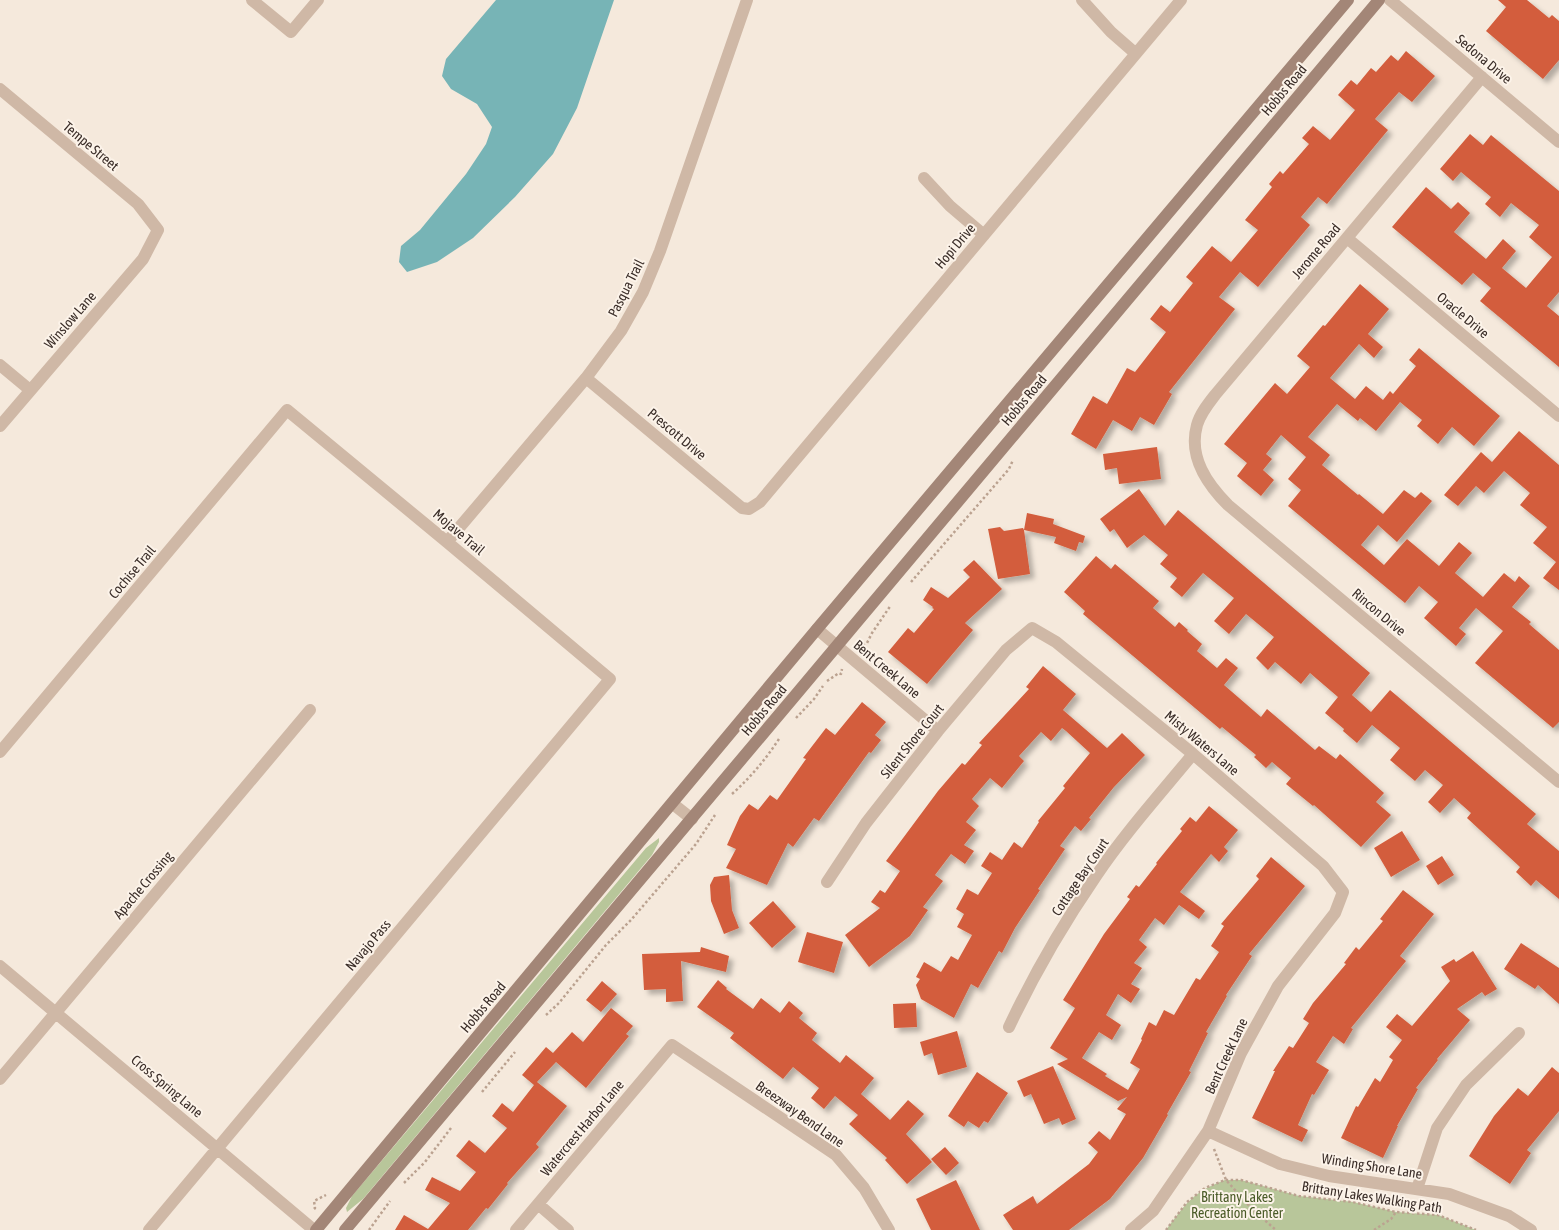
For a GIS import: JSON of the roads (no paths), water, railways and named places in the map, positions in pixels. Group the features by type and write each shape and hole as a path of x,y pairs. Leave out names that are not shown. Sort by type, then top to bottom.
{"street":[{"path":"252,0 291,32 318,0"},
{"name":"Pasqua Trail","path":"447,542 586,378 620,331 643,292 660,251 747,0"},
{"path":"1082,0 1111,32 1136,53"},
{"name":"Hopi Drive","path":"749,510 760,502 1181,0"},
{"name":"Hobbs Road","path":"315,1230 673,804 817,629 1348,0"},
{"name":"Hobbs Road","path":"345,1230 692,820 1379,0"},
{"name":"Sedona Drive","path":"1390,0 1559,142"},
{"name":"Jerome Road","path":"1195,453 1196,425 1210,400 1482,78"},
{"name":"Tempe Street","path":"0,89 138,204 158,230"},
{"path":"924,178 950,206 984,235"},
{"name":"Winslow Lane","path":"0,426 143,258 158,230"},
{"name":"Oracle Drive","path":"1347,238 1559,416"},
{"path":"0,365 30,390"},
{"name":"Prescott Drive","path":"586,378 742,508 749,510"},
{"name":"Mojave Trail","path":"287,410 610,679"},
{"name":"Cochise Trail","path":"0,752 287,410"},
{"name":"Rincon Drive","path":"1195,453 1203,474 1212,489 1228,504 1559,782"},
{"name":"Silent Shore Court","path":"827,882 866,823 938,731 1006,650 1032,628"},
{"name":"Misty Waters Lane","path":"1032,628 1056,642 1193,754 1323,866 1343,892"},
{"name":"Bent Creek Lane","path":"817,629 938,731"},
{"name":"Navajo Pass","path":"149,1230 610,679"},
{"name":"Apache Crossing","path":"0,1079 310,710"},
{"name":"Cottage Bay Court","path":"1009,1027 1030,982 1097,875 1129,832 1193,754"},
{"path":"673,804 692,820"},
{"name":"Bent Creek Lane","path":"1131,1230 1153,1211 1208,1131 1241,1053 1278,986 1336,913 1343,892"},
{"name":"Cross Spring Lane","path":"0,966 315,1230"},
{"path":"1417,1189 1437,1128 1466,1085 1519,1033"},
{"name":"Watercrest Harbor Lane","path":"516,1230 672,1045"},
{"name":"Breezway Bend Lane","path":"672,1045 836,1155 864,1188 889,1230"},
{"name":"Winding Shore Lane","path":"1208,1131 1280,1164 1329,1176 1449,1194 1509,1216 1531,1230"},
{"path":"538,1204 568,1230"}],"water":[{"path":"496,0 614,0 577,108 553,154 515,197 473,238 437,262 407,272 399,262 401,246 420,230 466,174 486,144 492,127 477,104 451,89 442,76 446,59"}],"park label":[{"name":"Brittany Lakes Recreation Center","path":"1237,1206"}]}
